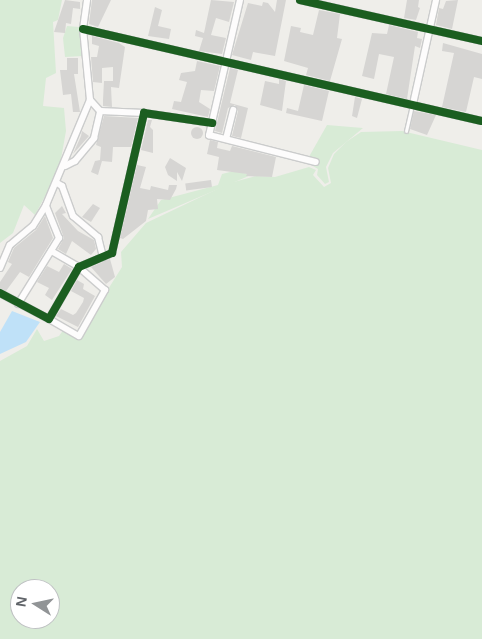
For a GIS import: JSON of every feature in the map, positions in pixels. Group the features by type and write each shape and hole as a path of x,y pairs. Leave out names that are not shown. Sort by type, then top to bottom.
{"street":[{"path":"0,268 2,258 10,245 32,226 46,205 57,183 90,100 83,29 87,0"},
{"path":"240,0 209,135 316,162"},
{"path":"300,0 482,41"},
{"path":"413,104 436,0"},
{"path":"83,29 482,121"},
{"path":"90,100 100,111 144,113 212,123"},
{"path":"226,139 233,110"},
{"path":"64,166 80,156 94,138 100,111"},
{"path":"49,319 79,267 112,253 144,113"},
{"path":"57,183 62,186 73,216 98,237 103,257"},
{"path":"18,304 59,238 46,205"},
{"path":"0,293 79,336 106,290 79,267 51,251"}],"lane":[{"path":"406,131 413,104"}],"green space":[{"path":"0,0 62,0 58,20 53,22 56,73 46,78 43,106 64,108 66,131 59,170 35,215 24,205 13,233 0,243"},
{"path":"67,26 79,27 83,56 65,57 63,38"},
{"path":"327,125 363,128 333,153 326,167 329,182 325,184 317,175 318,169 306,162"},
{"path":"402,131 482,150 482,639 0,639 0,361 27,346 37,329 44,341 59,336 64,329 78,337 122,267 121,252 146,223 230,183 256,176 275,177 309,167 316,170 313,175 324,187 331,183 328,168 334,154 346,142 361,132"},
{"path":"234,171 251,175 148,219 161,200 218,185 222,174"}],"water":[{"path":"12,311 40,322 26,342 0,354 0,332"}],"building":[{"path":"65,0 80,2 80,9 73,8 71,24 66,23 65,33 54,32"},
{"path":"92,0 111,0 98,27 89,24"},
{"path":"211,0 234,2 229,22 216,18 211,35 226,38 222,54 199,51 203,38 195,36 196,30 204,33"},
{"path":"277,0 286,0 275,56 253,52 251,60 232,55 248,3 262,6 263,2 268,3 275,12"},
{"path":"407,0 419,0 418,7 420,8 416,20 404,18"},
{"path":"458,0 452,29 436,25 439,8 443,9 446,1"},
{"path":"155,7 162,10 158,26 171,29 169,39 148,36"},
{"path":"319,10 340,14 337,38 342,39 330,81 306,75 308,68 284,61 291,26 301,28 300,32 313,35"},
{"path":"389,25 418,32 417,38 422,39 420,48 415,46 407,99 386,94 394,57 379,54 374,79 362,76 372,33 387,34"},
{"path":"92,36 119,43 125,47 119,88 111,87 112,107 103,106 103,100 104,81 113,81 113,67 102,68 102,83 93,82 91,57 97,57 99,46 92,44"},
{"path":"443,43 482,54 482,79 474,77 466,112 442,107 454,53 442,51"},
{"path":"67,58 78,58 78,74 74,74 80,112 73,112 71,94 63,95 60,70 67,70"},
{"path":"197,61 220,66 214,91 201,90 199,102 210,109 208,117 172,109 174,101 181,102 187,82 179,80 181,73 195,71"},
{"path":"230,68 238,70 230,103 248,108 241,138 232,136 238,111 235,105 228,108 222,133 215,131"},
{"path":"279,79 286,81 282,111 260,105 265,81 279,84"},
{"path":"304,85 329,91 322,121 286,113 287,108 298,111"},
{"path":"355,97 362,99 357,118 352,116"},
{"path":"414,111 436,115 427,135 410,129"},
{"path":"104,116 138,118 131,147 113,147 112,162 102,161 98,175 91,172 95,161 100,160 101,147 96,145"},
{"path":"148,120 152,120 150,127 153,130 153,153 141,150"},
{"path":"199,127 202,128 202,138 195,139 192,138 191,131 192,128"},
{"path":"82,131 89,136 73,154 81,136"},
{"path":"210,140 218,142 217,148 230,151 232,146 276,157 272,177 246,176 247,174 217,170 219,157 207,154"},
{"path":"170,158 186,168 182,181 177,172 177,181 168,175 165,167"},
{"path":"137,165 146,167 140,188 150,190 151,186 168,190 169,185 177,185 170,200 157,199 158,209 148,210 146,221 123,239 120,238"},
{"path":"211,180 212,187 186,191 185,184"},
{"path":"93,204 100,208 91,222 82,217"},
{"path":"62,206 66,213 62,214 78,231 94,240 96,249 91,255 72,241 66,254 58,249 64,238 55,213"},
{"path":"45,216 53,238 29,277 20,272 6,291 0,288 0,282 12,264 8,262 14,248 36,230"},
{"path":"110,259 115,277 106,284 91,267"},
{"path":"64,264 72,269 52,300 45,295 49,288 37,282 47,266 59,272"},
{"path":"77,280 84,284 83,289 95,296 78,327 56,316 61,309 73,315 83,302 84,298 71,291"}],"cycle path":[{"path":"300,0 482,41"},
{"path":"83,29 482,121"},
{"path":"0,293 49,319 79,267 112,253 144,113 212,123"}]}
